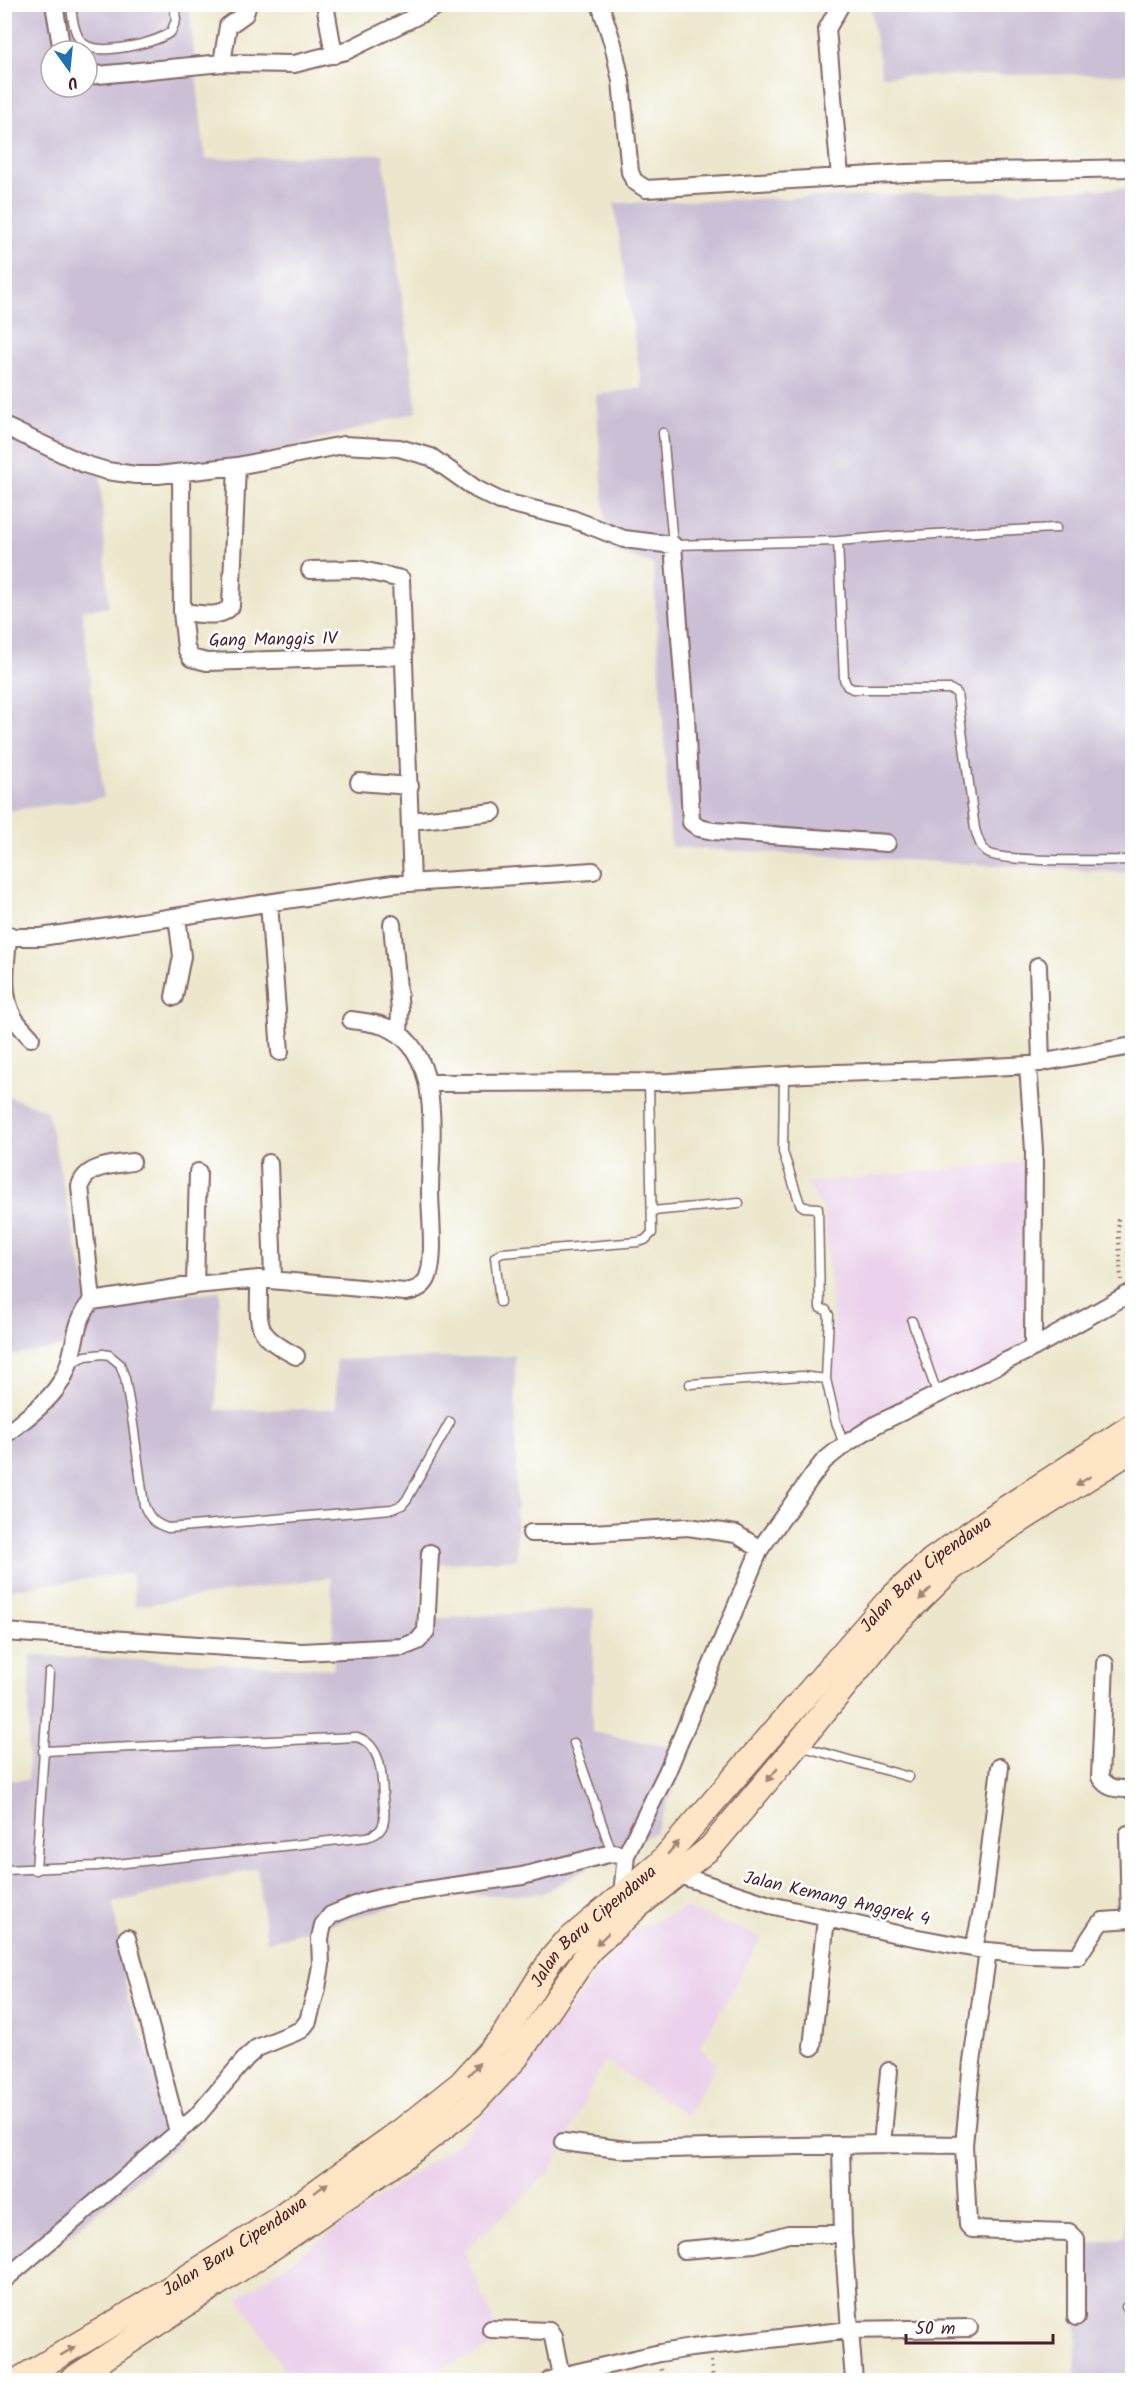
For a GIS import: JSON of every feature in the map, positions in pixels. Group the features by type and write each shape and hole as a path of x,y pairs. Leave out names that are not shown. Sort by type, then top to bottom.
{"main road":[{"name":"Jalan Baru Cipendawa","path":"18,2380 129,2314 277,2220 401,2131 460,2084 502,2038 552,1958 564,1944 629,1900 679,1875 711,1847 895,1624 1005,1520 1132,1426"},
{"name":"Jalan Baru Cipendawa","path":"71,2380 386,2169 472,2105 516,2058 591,1950 629,1900 888,1601 932,1560 1132,1450"},
{"path":"129,2314 144,2333"}],"street":[{"path":"54,4 60,39"},
{"path":"222,63 228,26 245,14 248,4"},
{"path":"325,4 334,55"},
{"path":"99,75 222,63 294,64 334,55 441,4"},
{"path":"600,4 613,44 621,81 630,172 634,181 646,189 906,173 1132,168"},
{"path":"840,177 827,29 841,4"},
{"path":"4,426 84,464 107,471 135,475 181,473 237,466 343,446 399,448 430,457 476,489 500,501 570,518 624,539 673,545 686,716 691,822 699,828 713,831 887,843"},
{"name":"Gang Manggis IV","path":"182,612 218,614 226,612 231,606 237,466"},
{"name":"Gang Manggis IV","path":"181,473 182,612 186,648 190,658 207,662 404,656"},
{"path":"310,570 358,569 401,579 412,883"},
{"path":"359,782 410,786"},
{"path":"411,821 493,812"},
{"path":"31,1038 13,1016 7,998 6,935 25,938 41,937 318,894 412,883 593,871"},
{"path":"269,903 280,1052"},
{"path":"174,997 182,956 177,917"},
{"path":"392,924 400,1010 399,1034"},
{"path":"1033,1348 1034,1064 1038,966"},
{"path":"4,1436 48,1396 64,1376 69,1364 77,1326 83,1312 92,1301 195,1285 266,1279 405,1292 417,1289 426,1282 432,1260 430,1188 432,1153 428,1083 415,1052 399,1034 381,1025 351,1020"},
{"path":"428,1083 649,1082 805,1074 856,1074 1034,1064 1132,1046"},
{"path":"92,1301 80,1193 82,1181 95,1170 132,1162"},
{"path":"268,1163 266,1279 261,1331 270,1342 296,1356"},
{"path":"195,1285 198,1172"},
{"path":"629,1900 619,1854 667,1772 760,1549 813,1474 824,1461 844,1445 877,1424 1033,1348 1127,1295"},
{"path":"531,1533 592,1533 688,1527 736,1534 760,1549"},
{"path":"4,1632 302,1652 403,1647 418,1641 426,1631 429,1553"},
{"path":"1105,1664 1100,1777 1105,1785 1115,1789 1132,1789"},
{"path":"1000,1767 983,1906 964,2145 968,2225 972,2229 1073,2234 1077,2246 1076,2317"},
{"path":"1128,1834 1131,1919"},
{"path":"4,2280 197,2116 257,2048 301,2030 308,2021 321,1965 320,1938 323,1925 331,1915 363,1902 392,1895 522,1876 619,1854"},
{"name":"Jalan Kemang Anggrek 4","path":"679,1875 770,1905 826,1919 981,1949 1029,1955 1078,1956 1103,1921 1131,1919"},
{"path":"812,2047 826,1919"},
{"path":"127,1938 178,2132"},
{"path":"882,2144 889,2071"},
{"path":"562,2142 627,2150 882,2144 964,2145"},
{"path":"841,2146 843,2234 854,2380"},
{"path":"684,2250 754,2244 788,2234 843,2234"},
{"path":"491,2329 549,2331 554,2337 555,2378 700,2346 850,2330 969,2328"}],"lane":[{"path":"72,4 75,27 81,41 93,50 105,51 147,43 171,32 176,20 174,4"},
{"path":"663,433 673,545 838,541 1056,528"},
{"path":"838,541 844,679 853,689 950,689 957,693 975,830 986,852 1008,858 1132,860"},
{"path":"784,1076 783,1152 801,1204 804,1207 818,1208 820,1308 826,1310 829,1315 826,1379 844,1445"},
{"path":"500,1302 495,1257 502,1253 638,1242 652,1233 649,1082"},
{"path":"652,1210 739,1203"},
{"path":"912,1321 938,1396"},
{"path":"69,1364 86,1356 103,1354 110,1355 120,1364 133,1424 144,1505 149,1517 158,1525 168,1528 392,1509 402,1505 407,1499 450,1422"},
{"path":"690,1384 802,1376 826,1379"},
{"path":"36,1870 49,1673"},
{"path":"4,1870 97,1866 367,1837 377,1833 384,1821 378,1758 366,1740 357,1737 43,1751"},
{"path":"574,1743 619,1854"},
{"path":"797,1745 909,1777"}],"path":[{"path":"1118,1219 1127,1295"}],"shaded area":[{"path":"4,5 189,5 205,159 383,154 417,412 172,481 100,477 109,607 82,610 104,798 5,811"},
{"path":"870,5 1132,5 1132,74 882,76"},
{"path":"1132,188 1132,873 671,847 653,564 607,548 596,395 642,388 614,203"},
{"path":"5,1095 47,1111 90,1306 220,1291 216,1410 336,1409 336,1360 515,1356 517,1559 423,1565 420,1620 594,1608 592,1732 690,1751 655,1832 541,1894 432,1896 267,1942 257,1868 113,1903 128,2001 183,2140 5,2289 4,1780 28,1780 30,1655 334,1669 331,1577 135,1606 132,1573 5,1590 5,1442 63,1386 70,1346 5,1356"},
{"path":"1030,1161 1030,1355 847,1441 831,1383 833,1322 824,1212 807,1183"},
{"path":"684,1908 761,1937 700,2048 717,2063 687,2116 605,2060 550,2172 464,2251 502,2342 413,2380 290,2380 239,2298 463,2139 567,2013 624,1935"},
{"path":"1132,2052 1132,2380 1092,2380 1076,2377 1078,2246 1124,2237"}]}
